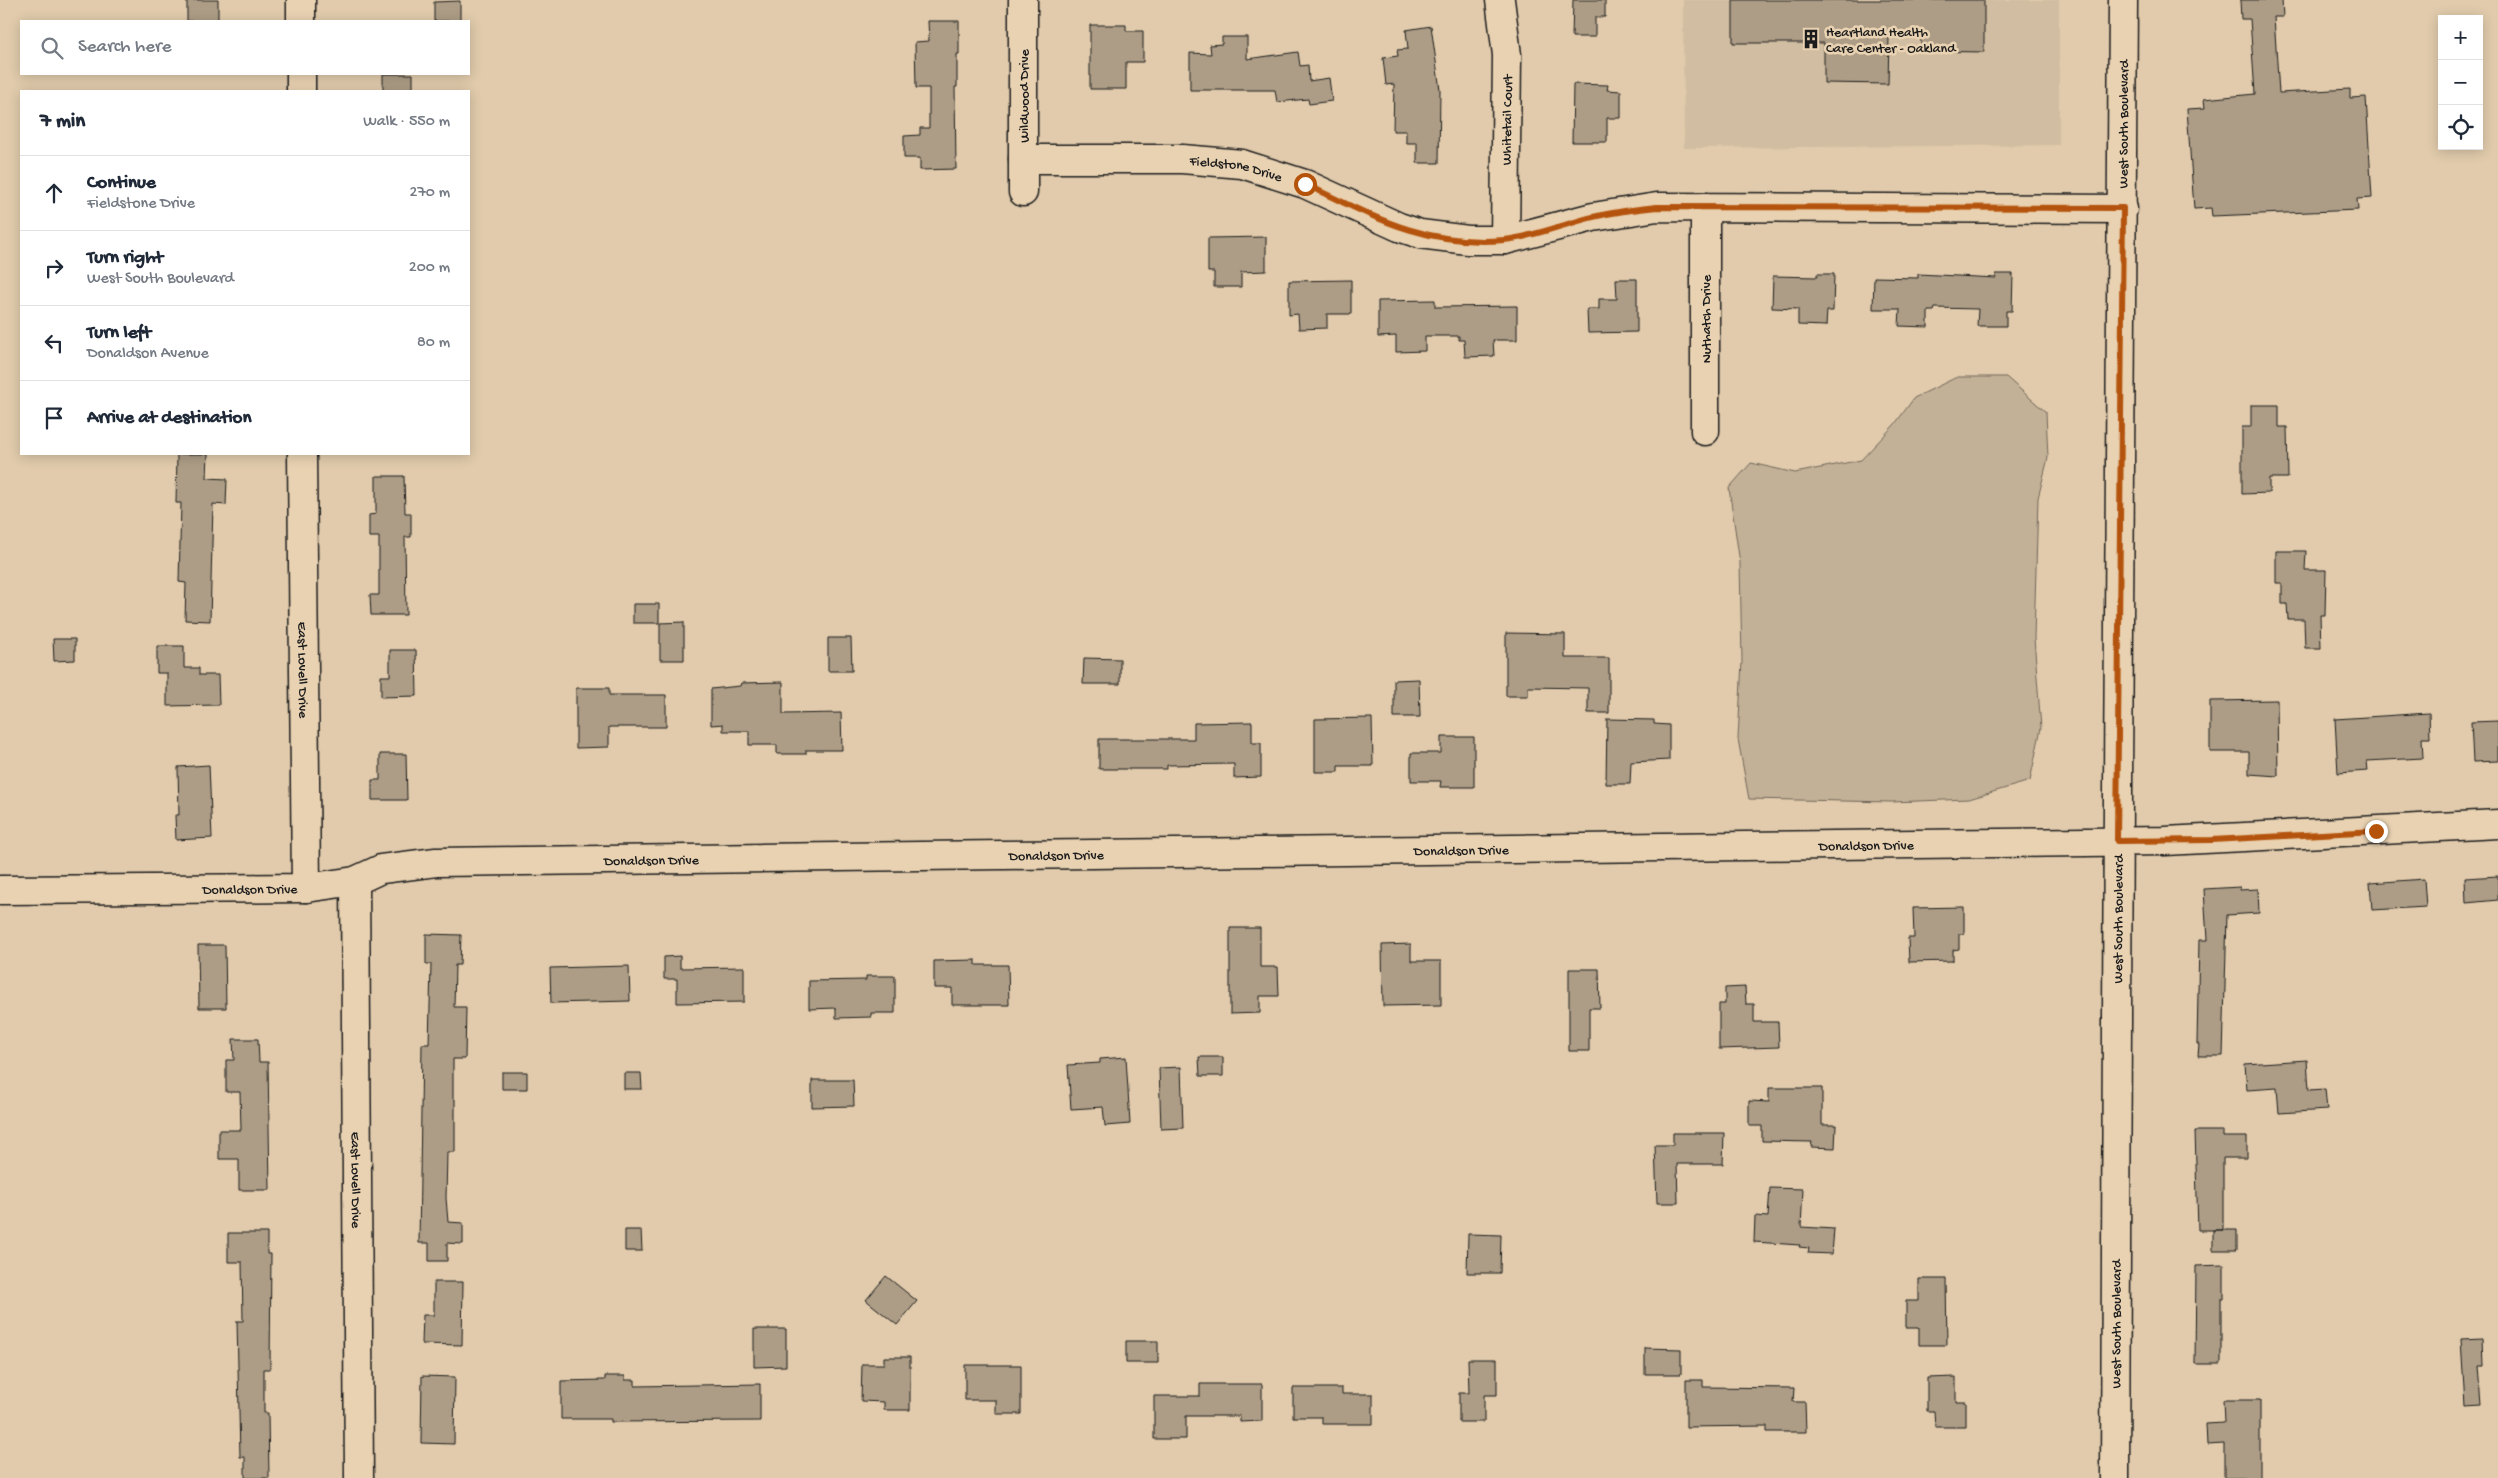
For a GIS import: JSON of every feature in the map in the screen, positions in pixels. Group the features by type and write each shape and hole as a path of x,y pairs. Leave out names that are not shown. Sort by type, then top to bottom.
{"street":[{"path":"301,0 301,20"},
{"name":"Wildwood Drive","path":"1023,0 1023,192"},
{"name":"Whitetail Court","path":"1500,0 1507,55 1505,240"},
{"name":"West South Boulevard","path":"2115,1478 2123,0"},
{"path":"301,75 301,90"},
{"name":"Fieldstone Drive","path":"1023,159 1182,159 1242,164 1286,176 1380,220 1420,234 1468,240 1505,240 1625,210 1657,207 2123,208"},
{"name":"Nuthatch Drive","path":"1705,207 1705,432"},
{"name":"East Lovell Drive","path":"302,455 306,888"},
{"name":"Donaldson Drive","path":"0,890 306,888 356,880 381,869 436,862 1087,856 2212,840 2498,824"},
{"name":"East Lovell Drive","path":"356,880 358,1478"}],"shaded area":[{"path":"1683,0 2059,0 2059,145 1684,148"},
{"path":"1957,377 2006,377 2046,412 2048,458 2038,498 2034,638 2041,728 2030,781 1969,799 1892,802 1749,799 1738,739 1742,661 1740,563 1729,488 1751,463 1795,473 1861,460 1895,424 1914,398"}],"building":[{"path":"187,0 218,0 218,20 187,20"},
{"path":"1573,0 1605,0 1605,17 1595,17 1595,37 1572,37"},
{"name":"Heartland Health Care Center - Oakland","path":"1733,0 1984,0 1984,52 1921,51 1921,35 1889,35 1888,84 1824,83 1824,43 1733,43"},
{"path":"2240,0 2282,0 2283,17 2274,17 2279,93 2350,89 2350,98 2366,97 2372,198 2357,199 2358,210 2212,216 2211,208 2194,209 2187,109 2205,108 2204,99 2255,94 2250,19 2241,19"},
{"path":"460,1 460,20 434,20 434,2"},
{"path":"928,21 959,21 957,87 955,87 956,169 920,170 920,158 904,158 904,136 920,135 920,128 929,128 929,88 916,88 915,42 929,41"},
{"path":"1090,25 1126,25 1126,31 1143,31 1143,62 1126,62 1126,89 1090,89"},
{"path":"1431,26 1440,90 1439,163 1417,163 1417,143 1406,143 1406,131 1393,131 1394,84 1386,85 1383,58 1398,56 1397,50 1408,49 1406,30"},
{"path":"1222,37 1247,37 1247,59 1298,52 1300,66 1308,65 1309,81 1329,78 1332,101 1309,104 1308,99 1277,102 1275,90 1190,90 1190,53 1211,54 1210,45 1222,44"},
{"path":"383,75 413,75 413,90 383,90"},
{"path":"1573,84 1608,85 1607,90 1621,91 1621,118 1607,118 1607,142 1572,142"},
{"path":"1266,237 1266,271 1241,272 1241,287 1214,287 1214,272 1208,272 1208,238"},
{"path":"1817,274 1834,274 1833,311 1827,311 1826,326 1798,325 1798,309 1772,308 1773,276 1817,277"},
{"path":"1918,274 1996,278 1996,274 2013,274 2012,311 2006,311 2006,326 1977,326 1978,309 1935,308 1934,311 1928,311 1928,327 1899,326 1900,309 1873,309 1874,277 1918,278"},
{"path":"1616,279 1637,279 1637,332 1588,333 1587,309 1599,309 1599,299 1617,299"},
{"path":"1351,280 1351,314 1327,314 1327,328 1299,329 1298,314 1289,315 1289,281"},
{"path":"1435,300 1435,307 1517,306 1517,340 1493,340 1494,356 1465,357 1464,340 1459,340 1459,336 1425,336 1425,351 1396,352 1396,336 1378,337 1378,301"},
{"path":"2251,405 2279,405 2279,427 2287,427 2288,478 2269,478 2269,493 2242,494 2242,427 2251,427"},
{"path":"177,455 208,455 207,478 227,479 226,505 213,504 210,621 185,620 186,583 179,582 181,503 176,503"},
{"path":"376,476 404,476 405,513 411,513 411,537 405,537 406,615 371,615 370,595 379,595 379,537 369,537 369,515 376,514"},
{"path":"2276,551 2306,551 2305,570 2326,570 2325,615 2320,615 2321,648 2305,648 2304,619 2288,619 2287,604 2282,604 2282,583 2276,583"},
{"path":"633,604 659,604 659,623 633,623"},
{"path":"684,622 684,660 660,660 660,623"},
{"path":"1506,633 1565,634 1565,658 1609,658 1609,713 1588,713 1588,688 1528,687 1528,696 1506,696"},
{"path":"828,638 851,638 852,671 828,671"},
{"path":"53,639 75,639 75,660 54,661"},
{"path":"157,646 184,646 184,668 199,668 199,675 218,675 219,705 167,706 167,673 157,673"},
{"path":"390,650 416,650 417,696 381,697 381,676 390,676"},
{"path":"1084,658 1120,659 1120,684 1083,684"},
{"path":"1419,679 1420,717 1394,717 1394,680"},
{"path":"783,682 783,714 841,713 842,750 806,750 806,754 777,754 777,745 749,745 749,731 723,731 723,724 711,725 711,689 740,686 741,683"},
{"path":"576,688 609,688 609,695 666,695 666,727 609,727 609,747 576,748"},
{"path":"2277,700 2278,776 2249,774 2249,752 2210,752 2210,701"},
{"path":"2429,713 2430,738 2422,738 2423,758 2367,761 2368,771 2338,773 2335,719"},
{"path":"1372,718 1373,766 1338,766 1338,772 1315,772 1315,719"},
{"path":"1607,719 1654,720 1654,724 1669,725 1669,760 1631,762 1630,784 1606,784"},
{"path":"2498,721 2498,761 2473,762 2471,722"},
{"path":"1252,722 1252,743 1261,743 1261,777 1234,778 1234,764 1167,765 1167,769 1099,769 1099,739 1194,739 1194,723"},
{"path":"1441,737 1474,737 1474,787 1440,787 1441,781 1411,781 1411,753 1441,753"},
{"path":"380,754 406,754 407,800 372,800 372,780 380,780"},
{"path":"209,765 212,838 176,840 175,815 179,815 178,767"},
{"path":"2498,876 2498,900 2466,903 2465,878"},
{"path":"2424,879 2426,907 2372,910 2370,883"},
{"path":"2240,887 2240,890 2258,889 2259,913 2227,915 2223,1056 2198,1056 2199,940 2207,940 2204,889"},
{"path":"1964,907 1964,934 1959,934 1959,949 1953,950 1953,961 1909,962 1908,938 1914,938 1913,908"},
{"path":"1230,928 1260,928 1260,967 1278,967 1279,996 1260,996 1260,1013 1230,1014"},
{"path":"426,934 461,935 460,965 455,965 454,1007 466,1007 465,1059 453,1059 455,1152 447,1152 446,1198 448,1222 463,1223 463,1244 447,1243 447,1261 429,1261 429,1243 419,1243 422,1044 429,1044 431,964 426,964"},
{"path":"1411,944 1411,961 1441,961 1441,1005 1383,1006 1382,945"},
{"path":"198,945 225,945 226,1008 199,1008"},
{"path":"680,956 680,968 744,967 744,1002 677,1003 677,979 664,979 664,957"},
{"path":"976,960 976,965 1008,965 1009,1005 952,1005 952,988 934,988 934,961"},
{"path":"629,966 630,1001 551,1003 550,968"},
{"path":"1569,969 1599,969 1600,1008 1589,1008 1589,1051 1569,1051"},
{"path":"866,976 895,976 895,1013 871,1013 871,1017 836,1018 836,1008 809,1009 809,981 866,980"},
{"path":"1745,987 1746,1004 1754,1004 1754,1022 1778,1022 1779,1047 1719,1049 1719,1004 1725,1004 1725,988"},
{"path":"233,1039 258,1039 259,1062 268,1062 270,1190 239,1190 239,1159 219,1159 219,1130 241,1130 240,1092 226,1092 226,1060 234,1060"},
{"path":"1126,1057 1130,1124 1105,1126 1103,1107 1071,1109 1068,1065 1100,1063 1100,1059"},
{"path":"1199,1057 1223,1057 1223,1076 1200,1076"},
{"path":"2307,1060 2309,1090 2325,1089 2327,1110 2279,1113 2277,1088 2247,1090 2245,1064"},
{"path":"1181,1067 1183,1128 1161,1129 1159,1068"},
{"path":"502,1072 527,1072 527,1089 502,1089"},
{"path":"624,1073 641,1073 642,1089 624,1089"},
{"path":"812,1080 853,1080 854,1106 812,1107"},
{"path":"1769,1088 1822,1088 1822,1125 1836,1125 1835,1148 1811,1147 1812,1142 1762,1141 1762,1126 1749,1126 1749,1101 1769,1102"},
{"path":"2195,1131 2223,1131 2223,1137 2247,1137 2247,1158 2223,1158 2223,1230 2198,1230"},
{"path":"1673,1133 1724,1133 1723,1164 1677,1164 1678,1203 1657,1203 1655,1145 1673,1145"},
{"path":"1770,1188 1803,1189 1801,1227 1834,1229 1832,1254 1808,1253 1809,1248 1799,1247 1800,1245 1754,1242 1755,1216 1768,1217"},
{"path":"625,1230 641,1230 642,1251 625,1251"},
{"path":"2213,1230 2237,1230 2237,1250 2213,1250"},
{"path":"228,1233 267,1233 267,1254 271,1254 270,1369 264,1369 264,1413 268,1413 269,1478 245,1478 245,1457 240,1457 237,1321 243,1321 242,1262 228,1262"},
{"path":"1468,1234 1501,1235 1500,1273 1467,1273"},
{"path":"2224,1265 2224,1298 2221,1298 2221,1364 2195,1364 2196,1266"},
{"path":"886,1276 917,1301 897,1325 866,1300"},
{"path":"1919,1279 1946,1279 1947,1345 1919,1345 1919,1327 1906,1327 1906,1301 1919,1301"},
{"path":"434,1282 463,1282 462,1345 422,1344 423,1315 434,1315"},
{"path":"754,1329 786,1329 786,1366 754,1367"},
{"path":"2483,1338 2484,1366 2479,1366 2482,1405 2465,1406 2461,1339"},
{"path":"1126,1341 1158,1341 1158,1363 1126,1363"},
{"path":"1645,1348 1681,1349 1681,1374 1645,1374"},
{"path":"884,1357 910,1357 910,1410 884,1410 884,1402 861,1401 862,1364 884,1364"},
{"path":"1468,1359 1497,1359 1497,1395 1484,1395 1484,1422 1459,1422 1459,1393 1469,1393"},
{"path":"965,1365 1021,1365 1021,1414 996,1414 996,1400 965,1400"},
{"path":"422,1376 455,1377 454,1444 421,1443"},
{"path":"605,1376 625,1376 625,1380 635,1380 635,1386 760,1384 760,1421 611,1422 611,1419 561,1419 561,1381 605,1380"},
{"path":"1956,1377 1956,1402 1966,1402 1966,1427 1935,1427 1934,1411 1927,1411 1927,1378"},
{"path":"1686,1380 1703,1380 1703,1387 1794,1388 1793,1402 1805,1402 1806,1432 1767,1432 1767,1426 1686,1427"},
{"path":"1200,1384 1262,1384 1262,1421 1240,1422 1240,1416 1186,1416 1186,1439 1154,1439 1154,1396 1200,1396"},
{"path":"1293,1388 1342,1388 1342,1394 1373,1394 1373,1424 1322,1424 1322,1417 1293,1417"},
{"path":"2223,1400 2260,1400 2260,1478 2224,1478 2224,1444 2207,1445 2206,1424 2224,1423"}],"place":[{"name":"Heartland Health Care Center - Oakland","path":"1811,39"}],"route":[{"path":"1305,184 1380,220 1399,227 1420,234 1468,240 1505,240 1625,210 1657,207 2123,208 2117,841 2212,840 2376,831"}]}
